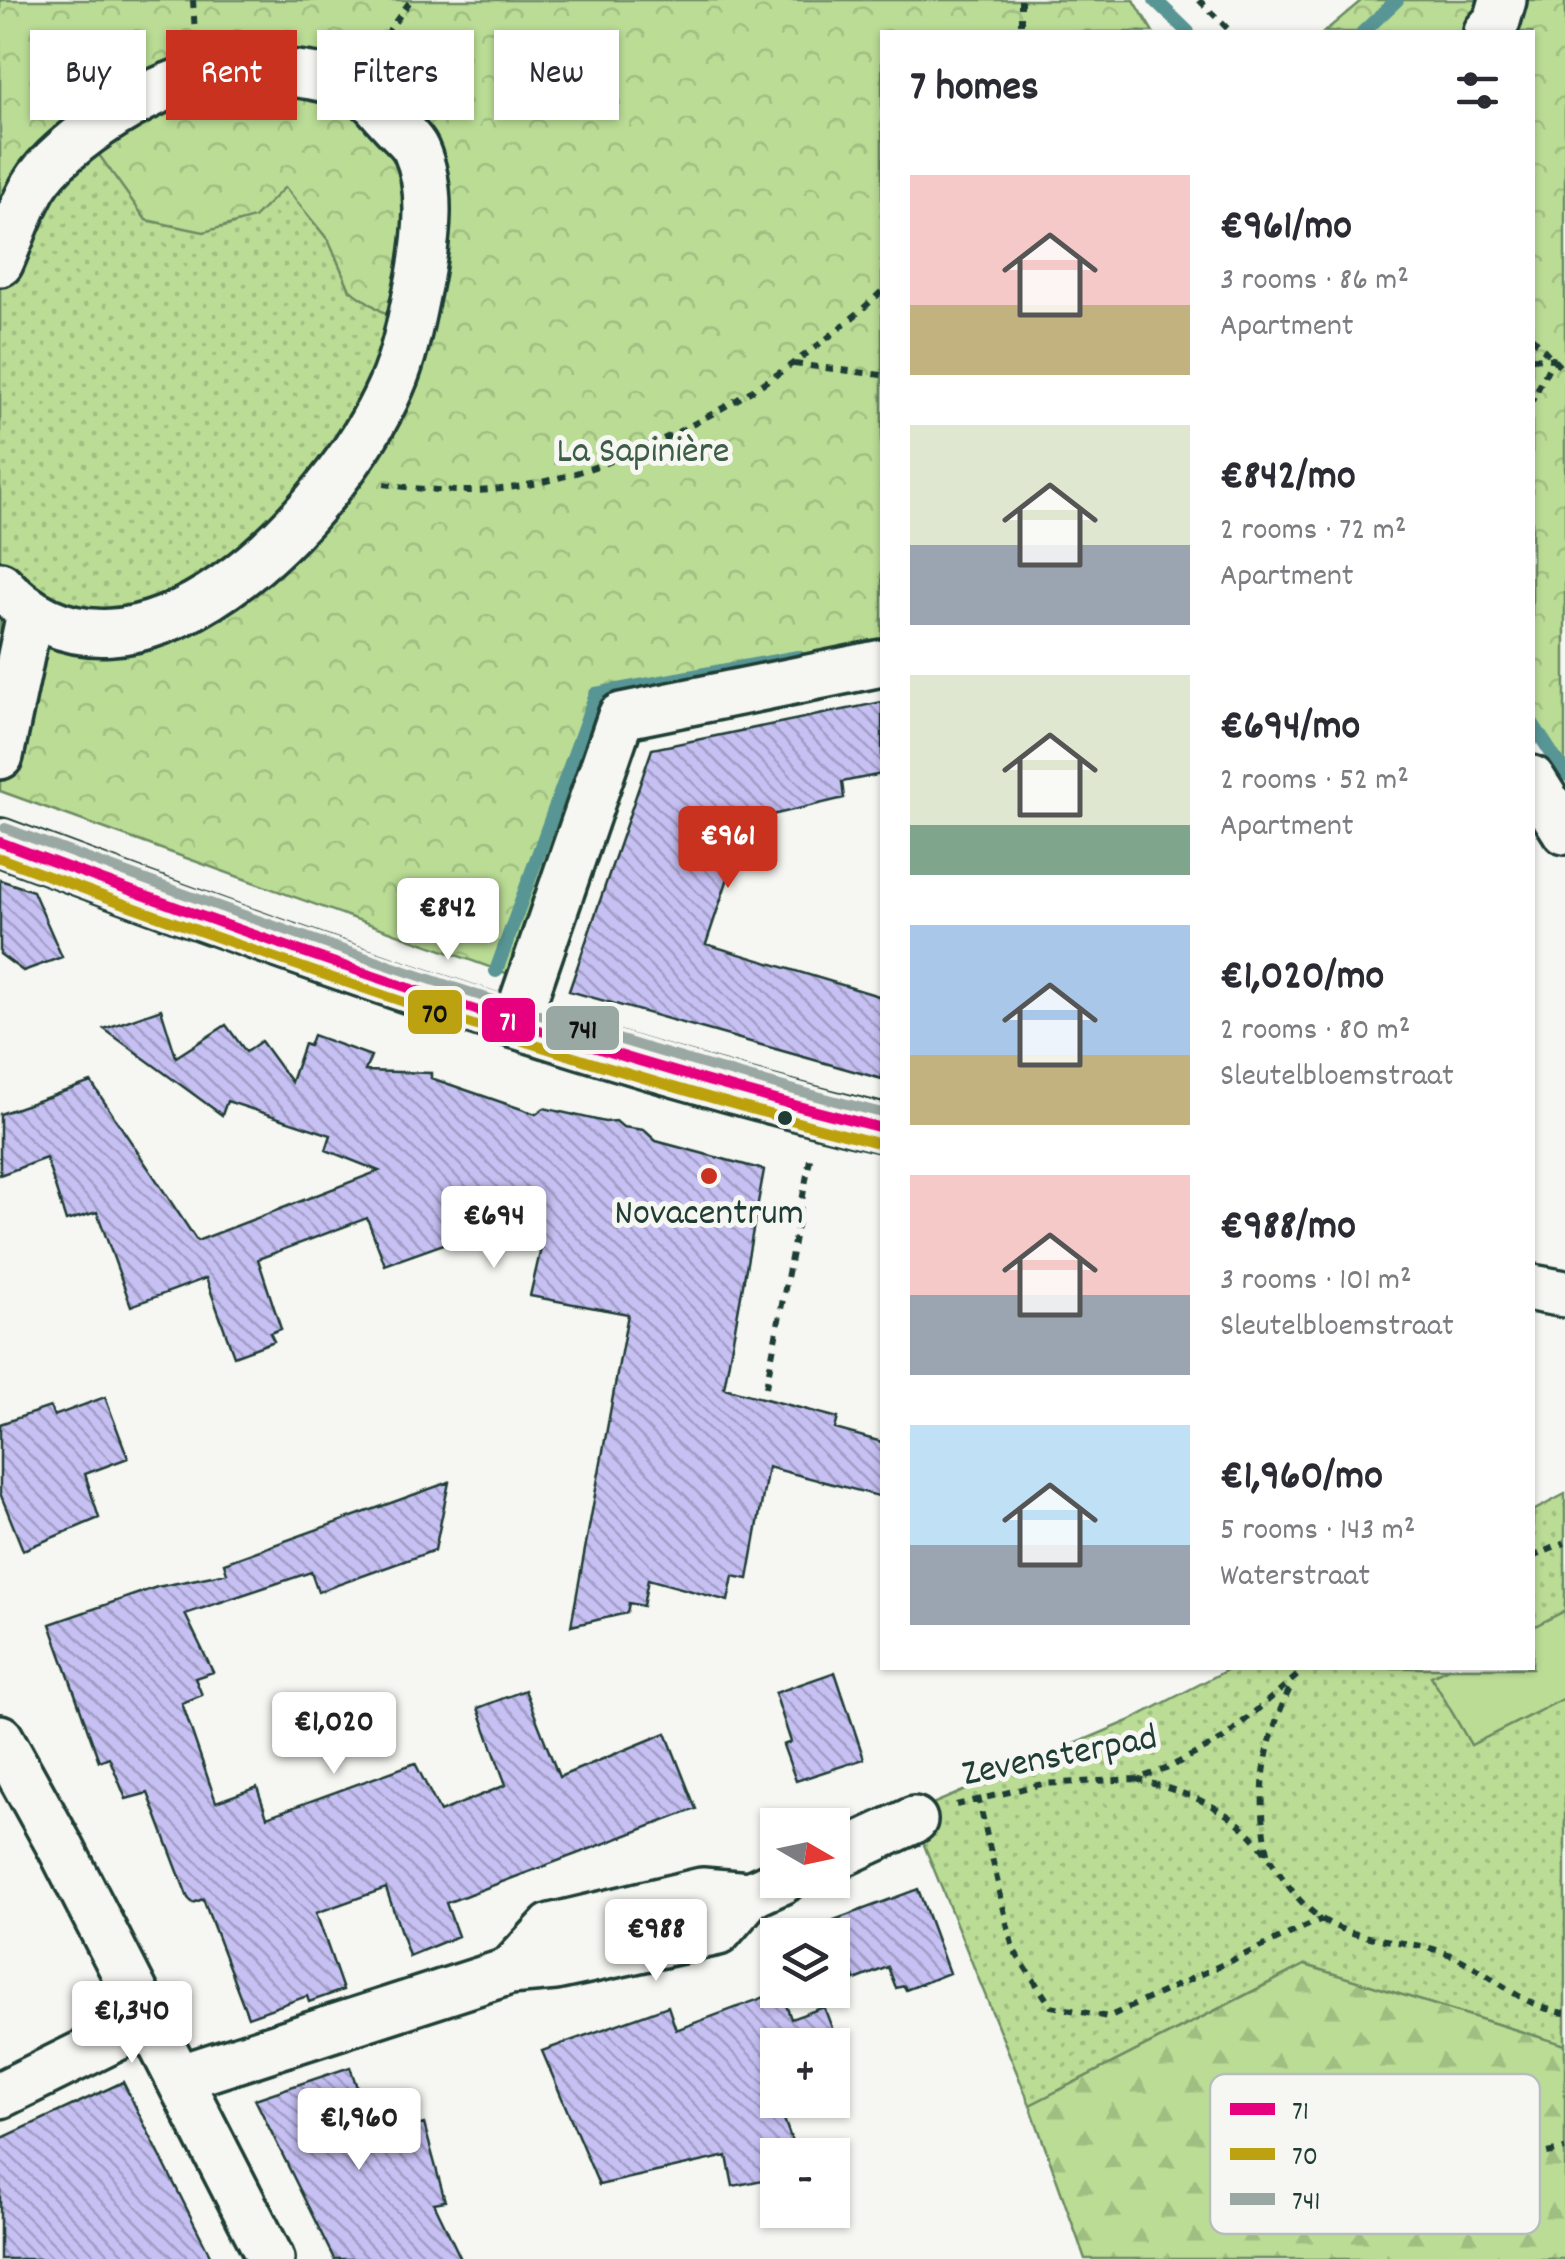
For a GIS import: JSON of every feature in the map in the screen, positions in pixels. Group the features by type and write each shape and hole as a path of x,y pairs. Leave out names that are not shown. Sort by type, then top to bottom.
{"street":[{"path":"1489,30 1503,0"},
{"path":"0,262 35,184 87,136 144,98 198,75 261,70 317,79"},
{"path":"0,756 15,599 79,633 144,630 210,598 276,542 336,477 392,386 408,336 424,251 427,198 415,148 389,120"},
{"path":"515,1024 622,716 880,663"},
{"path":"1535,786 1557,835"},
{"path":"0,842 238,932 515,1024 819,1114 880,1128"},
{"path":"1535,1289 1565,1294"},
{"path":"0,1738 271,2259"},
{"path":"850,1850 914,1820"},
{"path":"180,2078 510,1970 554,1968 718,1932 760,1893"},
{"path":"0,2095 150,2021"}],"path":[{"path":"390,30 412,0"},
{"path":"1021,0 1021,30"},
{"path":"1200,0 1229,30"},
{"path":"336,477 491,490 566,474 676,435 792,364 880,292"},
{"path":"1535,341 1565,372"},
{"path":"1535,358 1553,359"},
{"path":"1535,395 1553,359"},
{"path":"792,364 880,375"},
{"path":"766,1386 819,1114"},
{"path":"1535,1556 1565,1543"},
{"name":"Zevensterpad","path":"914,1820 978,1798 1042,1784 1136,1779 1191,1759 1223,1739 1304,1670"},
{"path":"1269,1859 1262,1819 1264,1751 1296,1676"},
{"path":"1136,1779 1218,1808 1269,1859 1302,1904 1322,1920 1366,1938 1446,1953 1522,1999 1565,2013"},
{"path":"978,1798 1013,1950 1051,2006 1108,2017 1322,1920"},
{"path":"1540,2155 1565,2149"}],"green space":[{"name":"La Sapinière","path":"0,0 1134,0 1152,30 880,30 880,654 610,702 514,976 0,791 0,614 33,637 89,654 149,650 202,626 260,585 335,513 373,456 428,342 350,290 329,241 285,187 254,218 204,232 146,220 74,120 0,211"},
{"path":"1362,0 1565,0 1565,779 1535,737 1535,30 1326,30"},
{"path":"75,120 147,220 189,228 222,227 252,215 285,186 329,241 350,290 428,342 362,474 335,513 260,585 174,641 129,654 89,654 33,637 0,614 0,211"},
{"path":"1565,1494 1565,2045 1304,1965 1030,2105 911,1813 1129,1721 1227,1670 1535,1670 1535,1510"},
{"path":"1565,1611 1565,1698 1471,1745 1431,1676 1444,1670 1535,1670 1535,1626"},
{"path":"1305,1965 1565,2045 1565,2259 1085,2259 1030,2105"}],"building":[{"path":"880,702 880,774 842,782 844,798 747,821 706,944 880,996 880,1078 569,991 652,749"},
{"path":"0,880 33,891 62,957 23,971 0,954"},
{"path":"161,1009 176,1057 226,1025 246,1052 261,1041 291,1082 304,1044 309,1046 313,1035 371,1056 365,1071 431,1073 431,1078 536,1114 544,1108 616,1121 623,1127 644,1130 656,1141 764,1170 724,1388 838,1418 835,1429 880,1441 880,1496 768,1467 748,1579 733,1576 728,1601 648,1579 643,1606 629,1603 627,1613 571,1626 628,1314 530,1296 541,1248 466,1236 385,1265 367,1218 258,1259 281,1329 270,1333 274,1341 234,1356 206,1278 131,1306 97,1212 66,1221 46,1158 0,1175 0,1114 91,1082 197,1241 379,1171 326,1150 331,1135 227,1101 222,1115 104,1029"},
{"path":"105,1397 128,1458 85,1474 99,1518 23,1550 0,1493 0,1424 50,1407 54,1416"},
{"path":"449,1482 435,1550 318,1592 311,1572 185,1614 213,1672 195,1678 202,1695 182,1703 216,1802 257,1787 267,1817 415,1763 440,1812 506,1785 478,1708 525,1690 559,1777 666,1733 696,1809 446,1903 458,1936 409,1956 386,1888 316,1913 343,1990 309,2002 307,1996 248,2017 203,1899 193,1903 188,1898 148,1793 126,1799 109,1757 99,1761 50,1624 157,1587 227,1573 224,1563"},
{"path":"835,1672 864,1759 796,1781 783,1745 791,1742 775,1693"},
{"path":"918,1889 949,1973 906,1990 904,1986 896,1988 888,1967 855,1980 850,1966 850,1918 839,1918"},
{"path":"760,1999 760,2008 787,2008 791,2019 824,2008 832,2028 760,2028 760,2118 784,2118 791,2138 760,2138 760,2181 733,2186 727,2156 599,2185 542,2051 668,2006 676,2030"},
{"path":"350,2067 374,2137 424,2124 445,2201 434,2203 461,2259 334,2259 255,2099"},
{"path":"123,2082 212,2259 0,2259 0,2139"}],"waterway":[{"path":"1155,0 1186,30"},
{"path":"1365,30 1397,0"},
{"path":"496,971 596,694 798,657"},
{"path":"1535,728 1565,774"}],"transit line":[{"name":"741","path":"5,828 222,907 549,1018 880,1112"},
{"name":"71","path":"0,842 218,922 547,1033 880,1127"},
{"name":"70","path":"0,858 217,937 545,1048 878,1143"}],"place":[{"name":"Novacentrum","path":"709,1176"}]}
